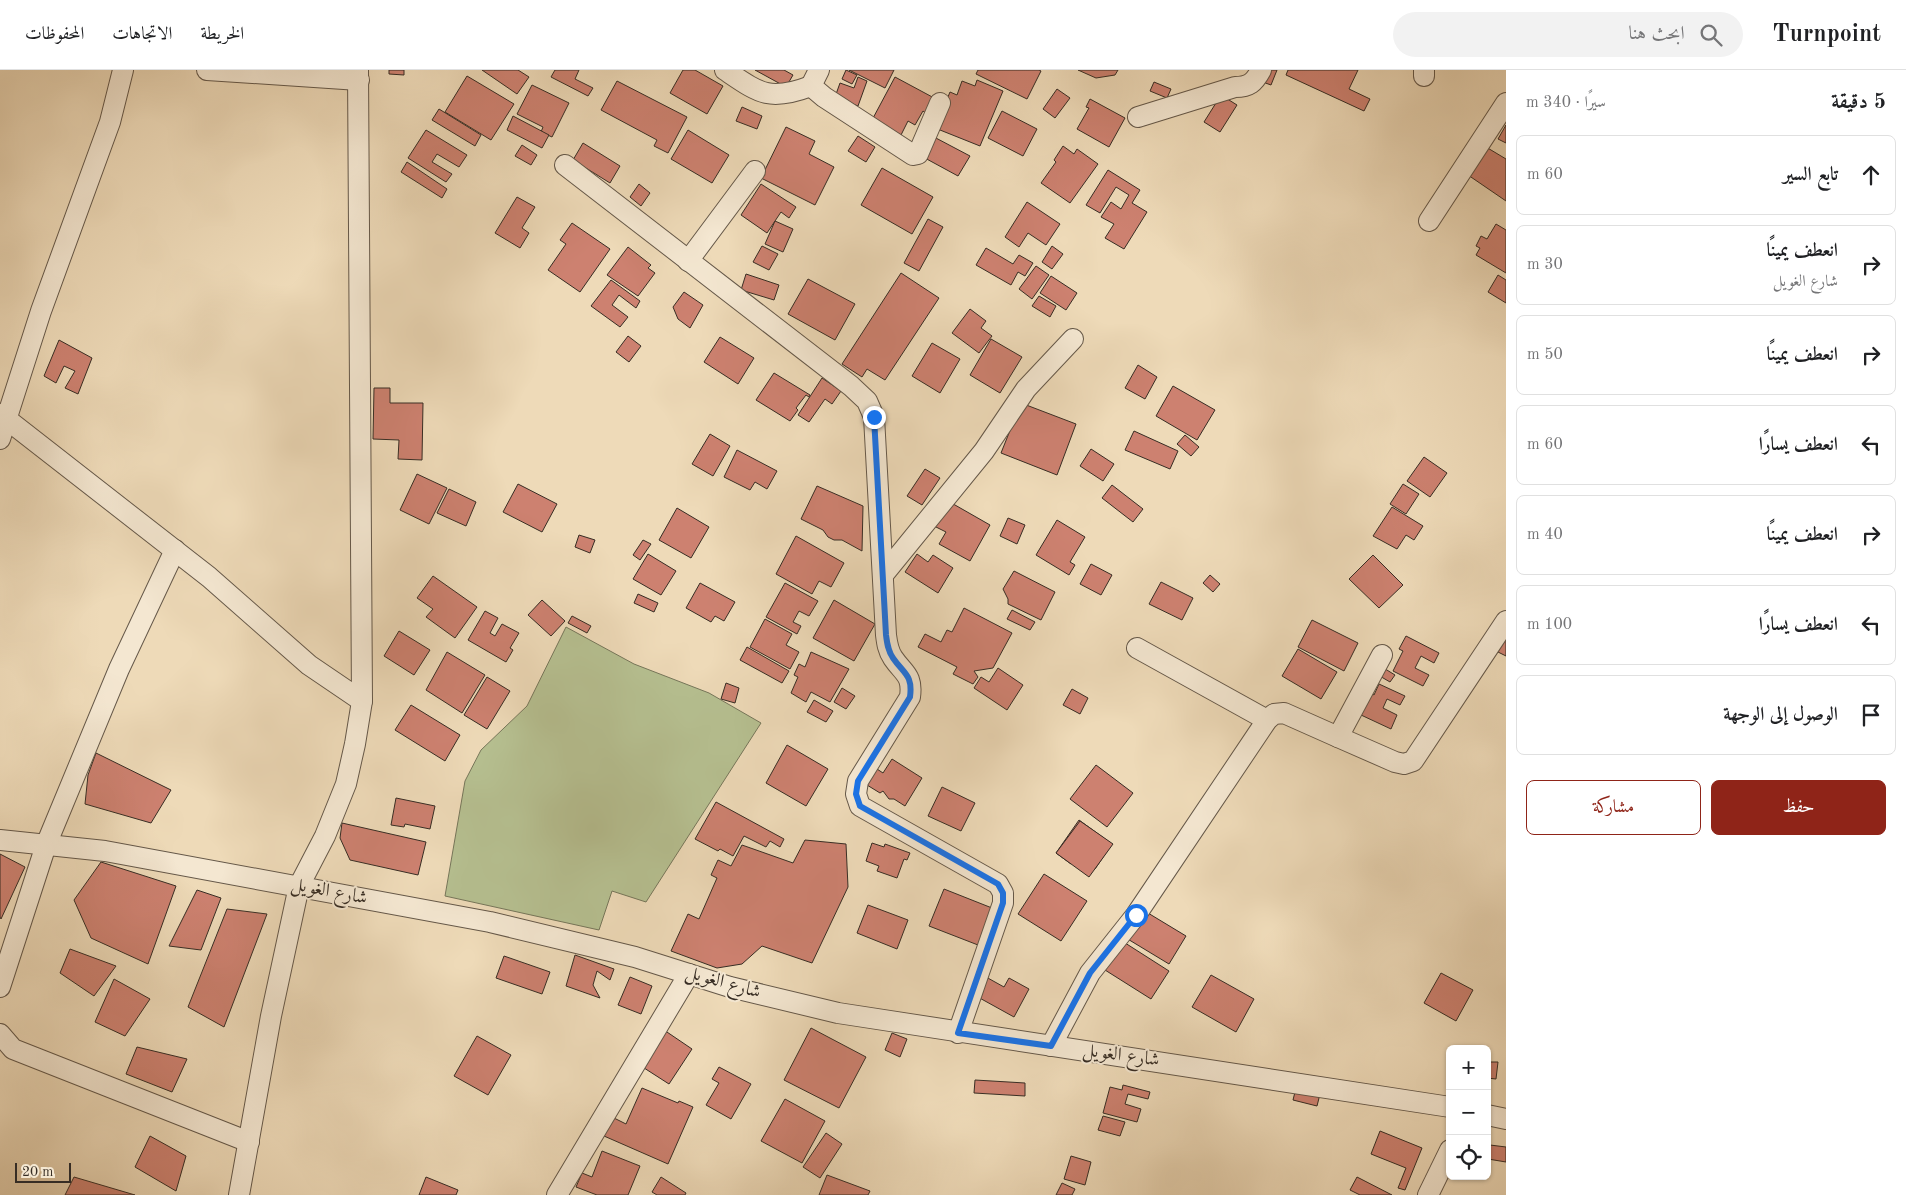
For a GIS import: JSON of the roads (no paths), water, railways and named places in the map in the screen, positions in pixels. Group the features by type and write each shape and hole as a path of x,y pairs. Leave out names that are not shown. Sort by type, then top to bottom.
{"street":[{"path":"123,70 110,122 2,424 175,550 223,589 309,665 362,701"},
{"path":"207,70 358,75 362,701 346,784 325,836 299,886 271,1016 239,1195"},
{"path":"725,70 764,94 790,93 815,78 824,97 914,155 918,154 940,103"},
{"path":"1138,117 1235,87 1246,87 1256,80 1260,70"},
{"path":"1429,221 1506,103"},
{"path":"565,165 851,386 867,401 874,417 887,647 893,658 907,674 912,685 910,697 858,781 856,794 860,806 998,884 1003,893 1003,903 958,1033"},
{"path":"688,261 755,171"},
{"path":"883,575 984,451 1026,389 1073,339"},
{"path":"0,987 46,845 119,669 175,550"},
{"path":"1051,1046 1090,973 1136,915 1267,720 1274,714 1284,713 1395,762 1404,764 1413,760 1506,622"},
{"path":"1137,648 1267,720"},
{"path":"1338,737 1382,655"},
{"name":"شارع الغويل","path":"0,840 105,850 490,922 634,957 730,987 838,1013 958,1033 1446,1106"},
{"path":"558,1195 689,974"},
{"path":"0,1034 13,1049 248,1142"},
{"path":"1491,1116 1506,1119"},
{"path":"1428,1195 1446,1158"}]}
